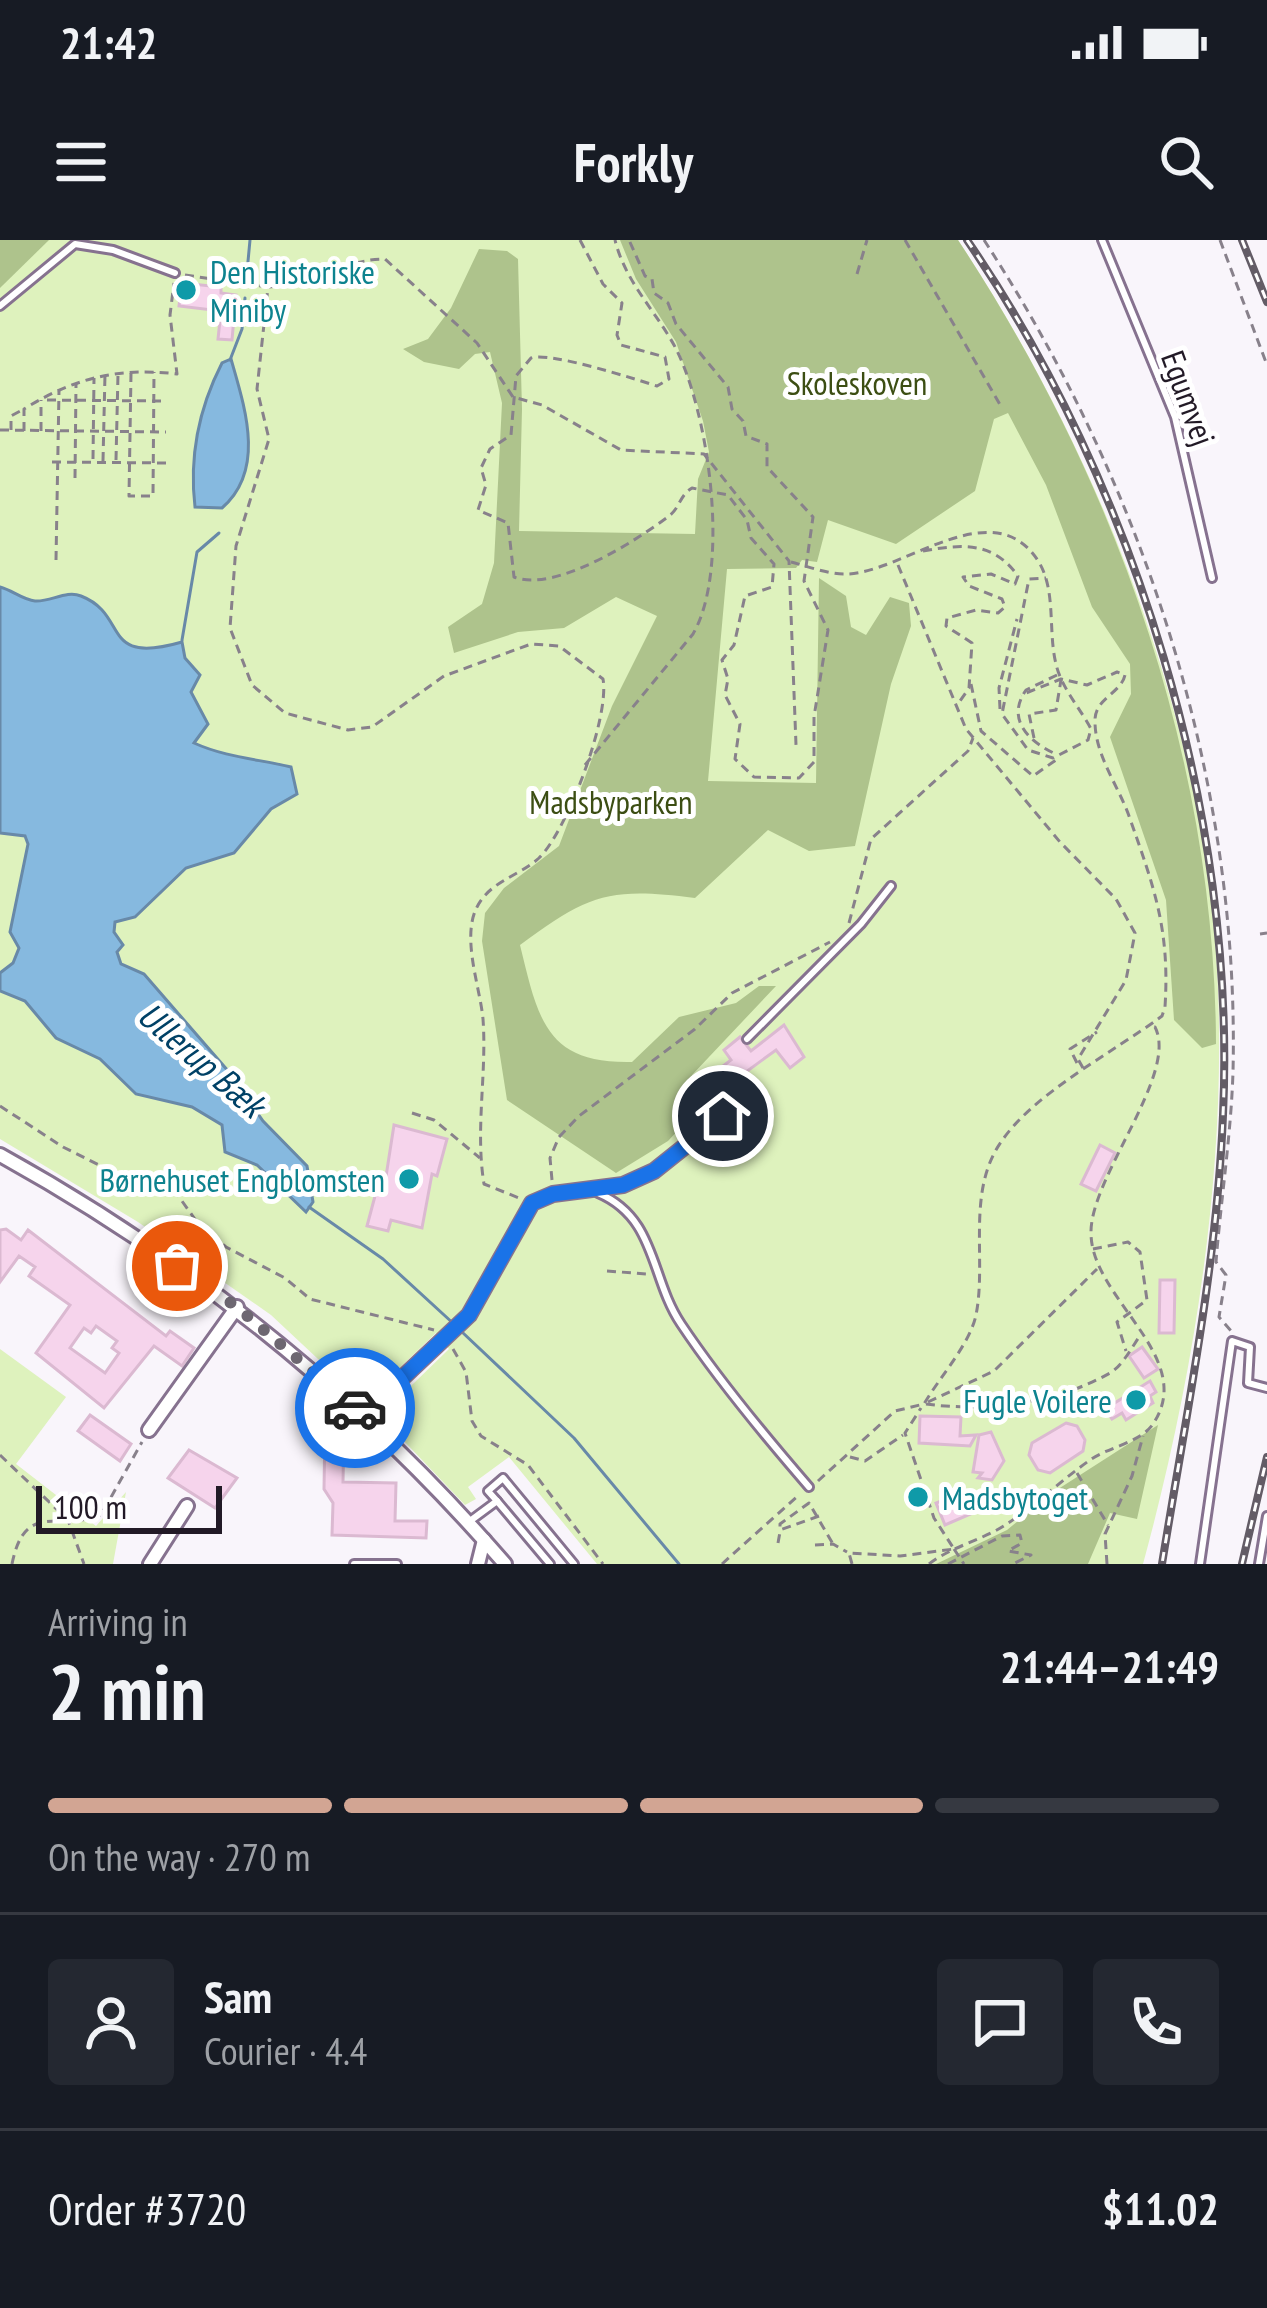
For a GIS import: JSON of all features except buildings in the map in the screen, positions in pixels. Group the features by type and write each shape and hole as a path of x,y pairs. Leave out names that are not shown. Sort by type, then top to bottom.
{"street":[{"path":"363,1415 469,1315 532,1203 553,1194 623,1185 654,1171 723,1116"},
{"path":"0,1155 118,1225 237,1307 363,1415 505,1564"},
{"path":"149,1430 237,1307"},
{"path":"150,1564 187,1505"},
{"path":"478,1564 484,1540"}],"lane":[{"name":"Egumvej","path":"1102,240 1175,417 1212,578"},
{"path":"0,306 75,244 113,250 175,273"},
{"path":"747,1039 861,924 891,886"},
{"path":"592,1190 613,1198 636,1221 676,1318 809,1486"},
{"path":"1200,1564 1234,1339 1250,1347 1248,1383 1267,1388"},
{"path":"550,1564 488,1491 503,1478 574,1564"},
{"path":"467,1523 497,1501"},
{"path":"1259,1564 1267,1516"},
{"path":"354,1564 398,1564"}],"path":[{"path":"580,240 603,284 622,303 616,335 621,345 665,357 669,379 657,386 539,354 517,376 511,435 490,449 481,468 486,485 478,510 508,523 510,568 519,580 564,575 669,516 686,490 711,489 732,499 747,520 751,538 774,564 772,586 745,596 734,645 722,660 728,679 725,694 740,724 735,759 748,775 764,780 799,778 814,762 814,717 828,631 804,581 813,517 767,467 767,444 746,436 743,422 732,410 728,387 676,324 668,303 654,293 652,279 645,276 629,240"},
{"path":"584,766 704,615 711,489 704,454 682,363 628,277 615,240"},
{"path":"857,274 867,240"},
{"path":"905,240 1002,408"},
{"path":"984,240 1059,369 1106,469 1148,574 1198,733 1218,839 1232,979 1233,1071 1216,1262 1226,1275 1219,1317 1234,1339"},
{"path":"1220,240 1267,365"},
{"path":"11,430 11,416 94,376 130,371 177,374 170,316 175,273 268,287 312,282 364,261 394,263 497,365 502,386 513,397 542,405 621,450 704,454 789,561 796,745"},
{"path":"268,287 256,389 269,439 236,546 230,628 252,685 270,703 306,722 348,730 373,727 444,676 476,668 514,648 547,642 570,652 603,680 603,711 568,810 543,855 496,884 475,910 471,931 483,1022 484,1184 532,1203"},
{"path":"130,371 129,496 153,496 154,372"},
{"path":"116,463 118,372"},
{"path":"103,463 105,373"},
{"path":"93,462 94,376"},
{"path":"75,478 76,383"},
{"path":"56,560 59,389"},
{"path":"44,399 166,401"},
{"path":"41,431 44,399"},
{"path":"24,409 24,430"},
{"path":"0,430 166,433"},
{"path":"55,462 166,463"},
{"path":"789,561 847,574 896,562 939,540 985,534 1020,545 1046,578 1060,676 1057,710 1028,714 1035,742"},
{"path":"916,552 979,546 1002,558 1018,576 1015,584 991,574 963,578 1005,603 998,613 976,610 946,618 946,626 972,643 968,681 957,705"},
{"path":"896,562 973,738 1116,899 1136,933 1126,980 1079,1065"},
{"path":"1046,578 1030,579 1019,611 1002,714 1028,750 1061,757"},
{"path":"849,1456 865,1461 905,1433 975,1321 978,1232 994,1154 1012,1127 1147,1027 1165,1007 1166,923 1151,871 1137,851 1129,815 1108,775 1095,722 1101,703 1126,679 1120,672 1087,685 1060,676 1022,695 1019,722 1035,742 1061,757"},
{"path":"968,681 980,731 1015,765 1034,776 1088,740 1091,728 1060,676"},
{"path":"553,1194 550,1158 559,1137 579,1116 695,1029 732,993 841,935 853,914 871,839 968,751 973,738"},
{"path":"1107,1564 1108,1525 1132,1476 1144,1432 1158,1413 1163,1376 1091,1249 1097,1201 1158,1053 1158,1032 1147,1027"},
{"path":"1084,1070 1070,1049 1097,1031"},
{"path":"0,1106 63,1147 129,1180 172,1187 200,1225 226,1247 285,1278 310,1299 448,1336 466,1372 472,1421 481,1436 528,1465 603,1564"},
{"path":"412,1113 434,1120 481,1160"},
{"path":"1091,1249 1128,1241 1140,1252 1147,1300 1117,1322 1127,1354"},
{"path":"722,1564 896,1411 925,1404 994,1371 1100,1267"},
{"path":"607,1271 660,1276"},
{"path":"925,1404 982,1410 1010,1406 1108,1374 1141,1335"},
{"path":"12,1564 22,1532 49,1519 101,1515 149,1430"},
{"path":"928,1564 997,1530 1076,1472 1144,1432"},
{"path":"905,1433 934,1518 964,1564"},
{"path":"0,1455 68,1520 84,1564"},
{"path":"1076,1472 1108,1525"},
{"path":"800,1495 819,1516 833,1544 849,1553 900,1556 954,1550"},
{"path":"778,1543 780,1524 809,1503"},
{"path":"780,1530 819,1516"},
{"path":"948,1564 1002,1536 1020,1535 1022,1543 1008,1551 1031,1555 1013,1564"},
{"path":"815,1546 833,1544"},
{"path":"849,1553 852,1564"}],"green space":[{"name":"Madsbyparken","path":"0,240 958,240 1054,403 1132,580 1163,671 1205,858 1219,1028 1213,1183 1179,1415 1143,1564 597,1564 509,1457 468,1487 476,1499 465,1505 380,1416 449,1349 436,1333 364,1402 271,1315 138,1222 0,1139"},
{"path":"0,240 49,240 0,288"},
{"name":"Skoleskoven","path":"620,240 958,240 1064,426 1146,624 1175,726 1197,831 1211,937 1216,1044 1202,1048 1174,1020 1166,900 1110,737 1131,694 1130,664 1092,607 1046,485 1008,413 994,419 975,491 896,544 828,520 817,562 802,560 796,568 727,569 708,781 816,783 819,578 846,596 851,627 866,635 890,597 909,603 911,626 891,684 855,846 809,851 768,830 695,898 641,894 601,898 564,915 520,945 540,1015 550,1032 580,1055 603,1061 632,1062 679,1017 736,1003 759,986 776,986 692,1075 696,1111 668,1141 616,1173 507,1100 482,941 485,913 504,888 559,846 612,706 657,616 616,597 564,628 518,632 454,653 448,627 482,604 494,563 502,403 490,352 475,354 459,369 424,362 403,349 428,339 451,308 479,249 507,251 518,259 519,531 695,534 698,479 709,452 703,421 676,342 636,279"},
{"path":"0,1349 66,1397 16,1464 96,1526 126,1492 113,1564 0,1564"},
{"path":"1158,1425 1137,1519 1110,1513 1088,1564 936,1564 1007,1530 1052,1493"}],"water":[{"path":"231,359 246,418 244,476 222,508 195,507 193,469 202,415 222,363"},
{"path":"0,587 35,601 81,596 96,604 126,643 138,648 182,642 185,658 200,675 191,692 208,724 194,743 291,767 297,794 271,809 234,853 186,868 135,917 115,922 114,932 123,945 117,952 121,964 144,974 229,1072 263,1121 307,1166 313,1202 306,1212 257,1165 225,1152 222,1125 192,1107 136,1094 100,1059 56,1038 25,1001 0,991 0,973 13,963 19,948 10,932 28,844 25,836 0,833"}],"waterway":[{"path":"247,272 250,240"},
{"path":"230,360 242,329 245,298"},
{"path":"182,640 197,552 219,533"},
{"name":"Ullerup Bæk","path":"309,1207 383,1259 455,1325"},
{"name":"Ullerup Bæk","path":"462,1332 574,1438 679,1564"}],"railway":[{"path":"967,240 1027,336 1080,438 1126,546 1164,658 1193,772 1213,887 1223,1002 1220,1171 1199,1340 1162,1564"},
{"path":"1242,240 1267,302"},
{"path":"1242,1564 1267,1457"}],"way so far":[{"path":"177,1266 237,1307 355,1408"}],"place":[{"name":"Den Historiske Miniby","path":"186,290"},
{"name":"Børnehuset Engblomsten","path":"409,1179"},
{"name":"Fugle Voilere","path":"1136,1400"},
{"name":"Madsbytoget","path":"918,1497"}],"route":[{"path":"355,1408 363,1415 469,1315 532,1203 553,1194 623,1185 654,1171 723,1116"}]}
